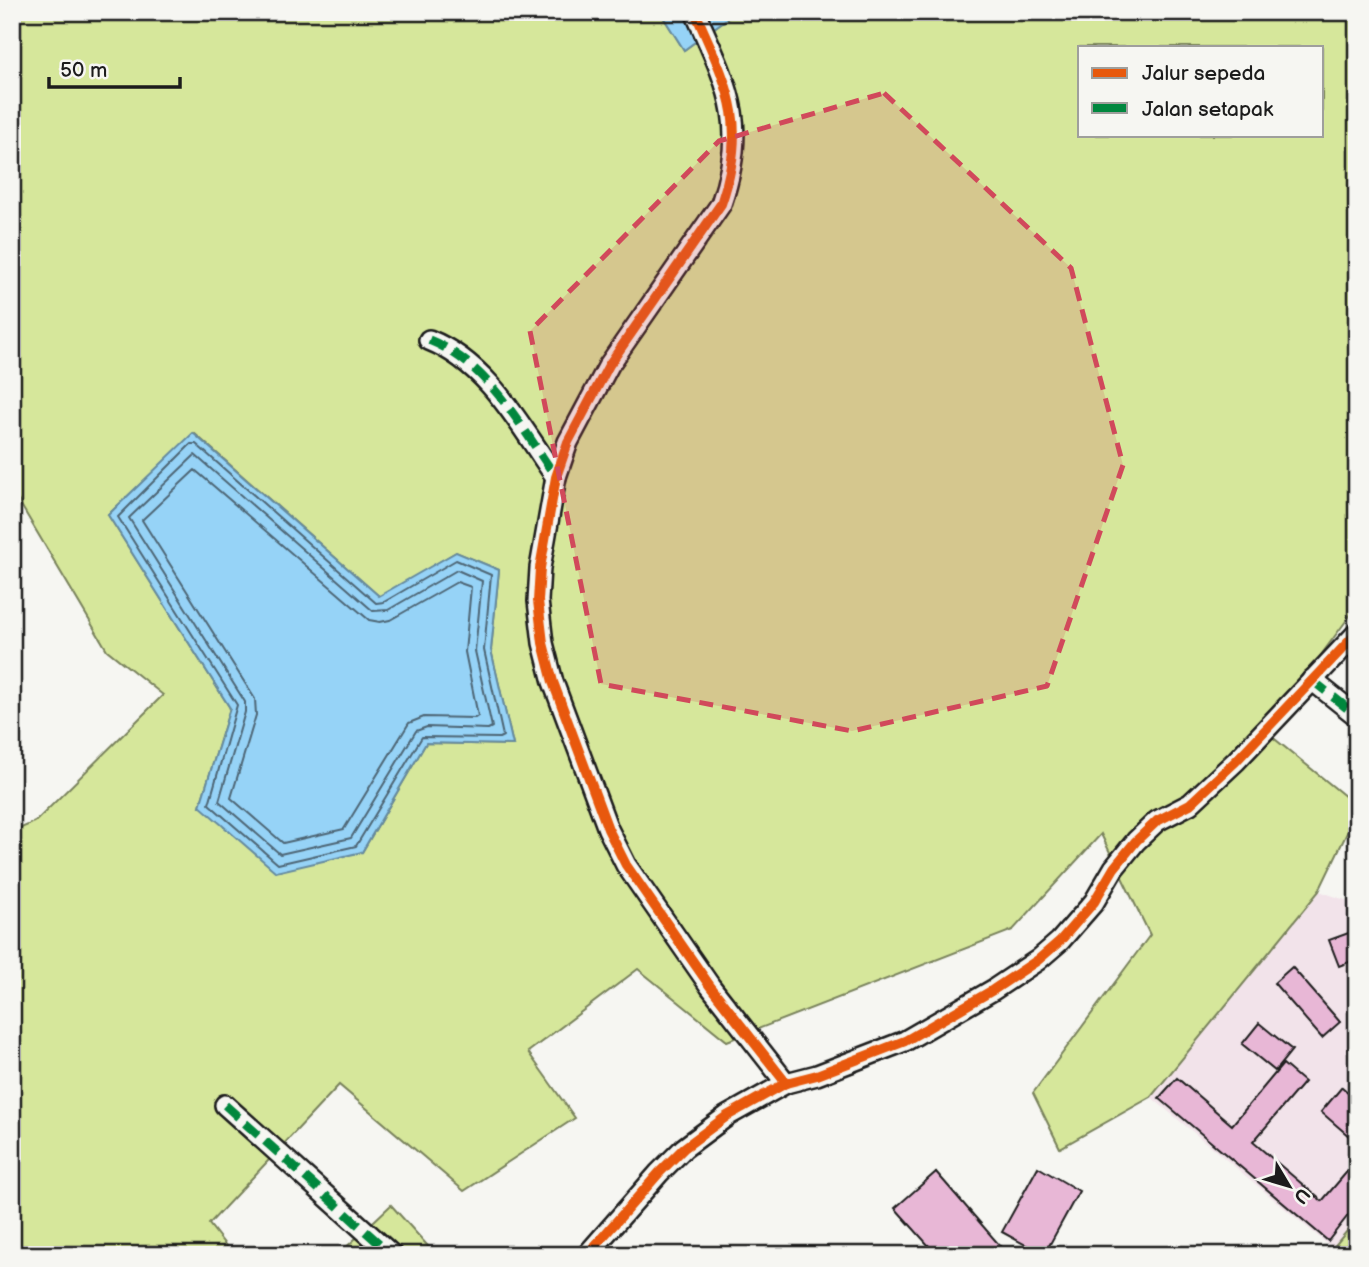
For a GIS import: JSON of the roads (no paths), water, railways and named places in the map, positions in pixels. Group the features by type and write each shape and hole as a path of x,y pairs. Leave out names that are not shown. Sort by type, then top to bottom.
{"street":[{"path":"695,12 723,74 733,109 736,129 731,175 721,204 608,365 568,442 556,477 540,568 538,601 543,643 553,682 608,829 626,865 710,986 786,1083"},
{"path":"429,340 448,348 482,374 556,477"},
{"path":"587,1255 684,1148 727,1116 786,1083 817,1075 905,1041 993,990 1038,960 1060,941 1094,902 1114,868 1136,841 1157,821 1191,804 1236,761 1357,633"},
{"path":"1312,680 1357,716"},
{"path":"225,1105 392,1255"}],"water":[{"path":"660,12 736,12 684,50"},
{"path":"193,433 379,596 456,552 499,570 491,650 513,745 426,743 362,852 276,872 200,806 230,708 108,515"}]}
